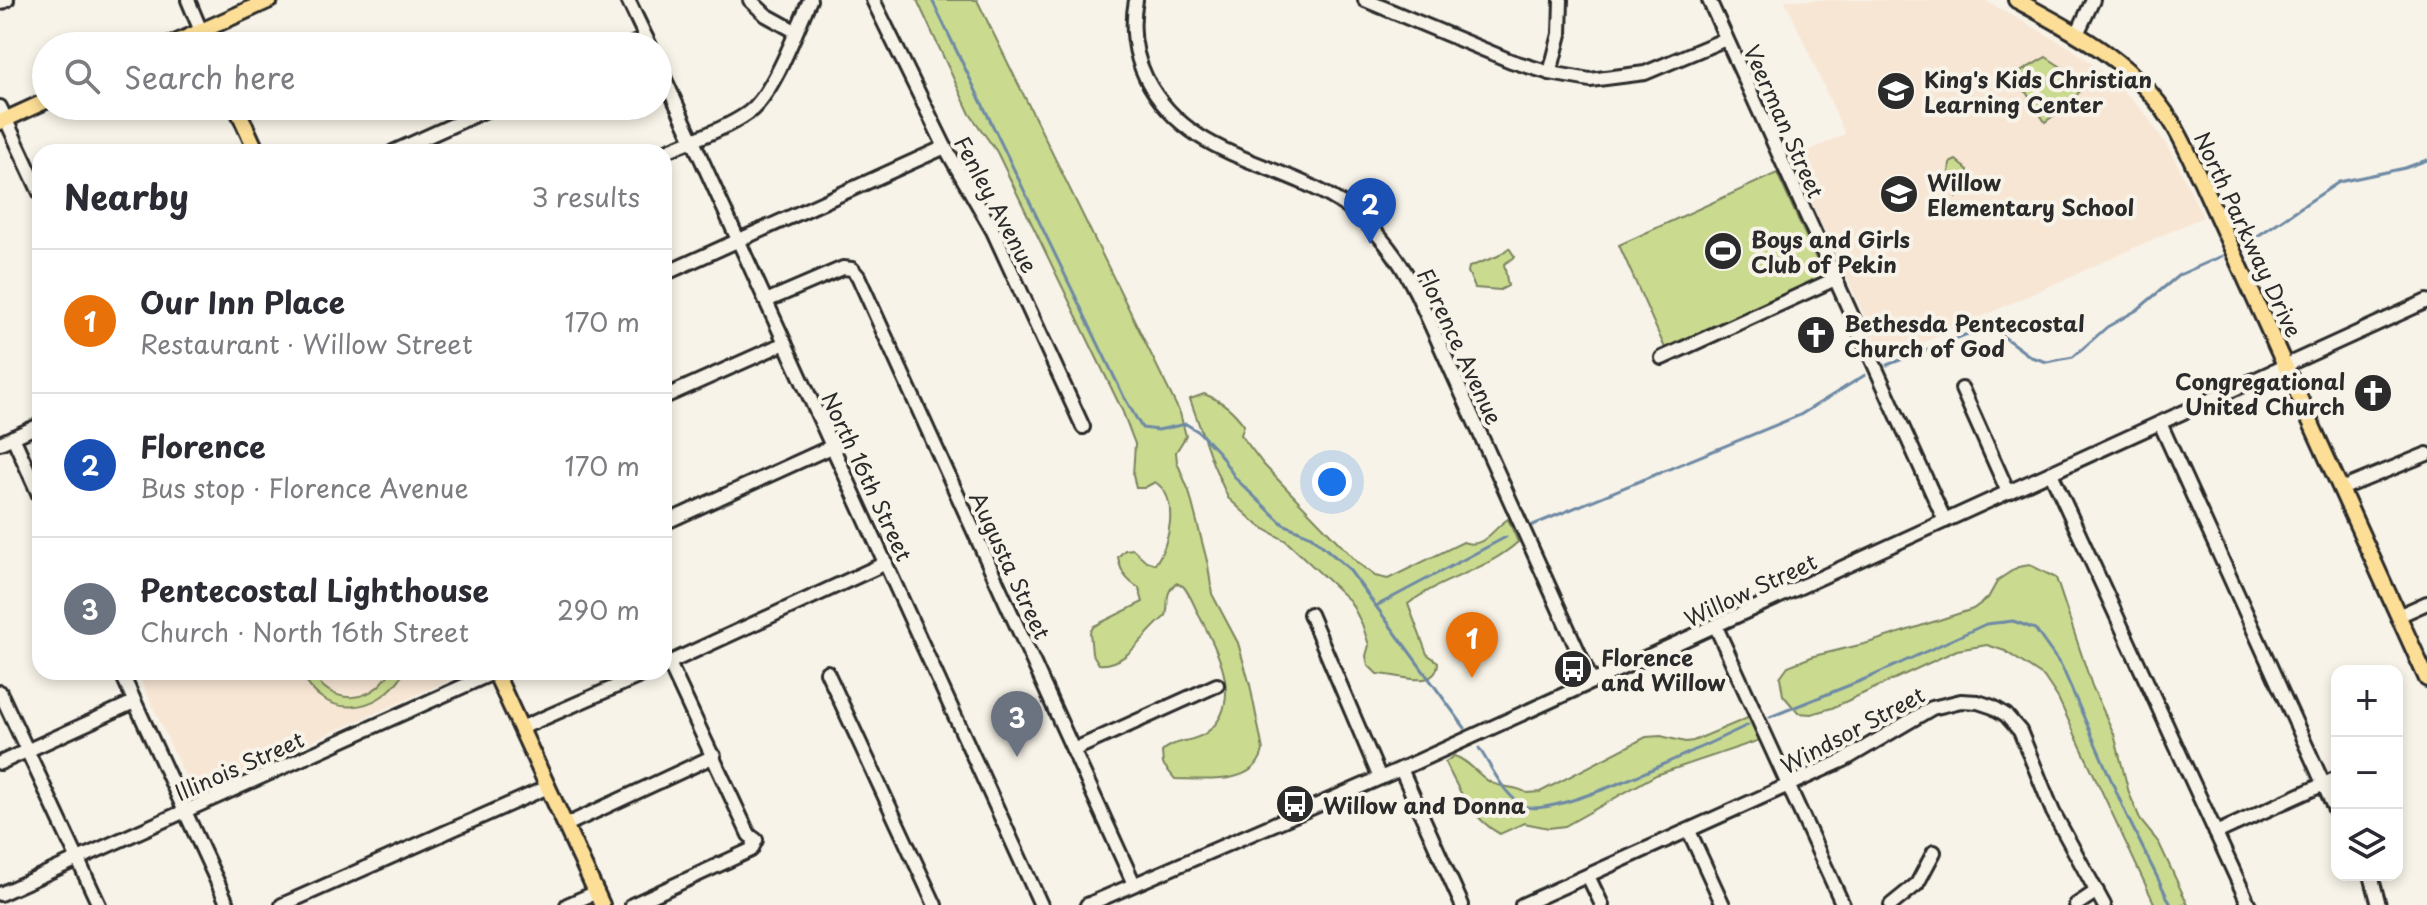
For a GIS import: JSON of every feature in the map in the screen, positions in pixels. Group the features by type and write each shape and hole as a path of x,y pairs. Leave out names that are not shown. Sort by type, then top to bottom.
{"main road":[{"path":"201,31 270,0"},
{"name":"North Parkway Drive","path":"2016,0 2111,56 2135,76 2171,120 2427,679"},
{"path":"2,117 32,106"},
{"path":"242,120 253,144"},
{"path":"499,680 600,898"}],"street":[{"path":"0,3 7,0"},
{"path":"188,0 201,31"},
{"path":"628,0 643,32"},
{"path":"750,0 766,15 795,31"},
{"path":"672,148 739,119 759,103 810,0"},
{"name":"Fenley Avenue","path":"873,0 945,147 988,220 1083,427"},
{"name":"Florence Avenue","path":"1136,0 1134,23 1139,60 1154,93 1170,114 1208,143 1310,185 1337,200 1366,223 1395,256 1417,294 1592,682"},
{"path":"1550,73 1560,34 1561,0"},
{"name":"Veerman Street","path":"1709,0 1945,521"},
{"path":"2077,34 2093,0"},
{"path":"1370,1 1511,61 1550,73 1590,80 1634,76 1658,69 1726,39"},
{"name":"North 16th Street","path":"672,94 1041,905"},
{"path":"2,117 32,177"},
{"path":"411,144 464,120"},
{"path":"672,270 945,147"},
{"name":"Augusta Street","path":"766,301 848,267 858,276 1134,884"},
{"path":"1662,358 1835,279"},
{"name":"Willow Street","path":"1087,905 1401,769 2427,301"},
{"path":"672,393 785,343"},
{"path":"1962,389 2008,492"},
{"path":"2160,423 2335,809"},
{"path":"32,429 6,440 32,484"},
{"path":"672,519 833,446"},
{"path":"2341,489 2427,454"},
{"path":"2051,473 2249,905"},
{"path":"672,662 886,563"},
{"path":"2398,616 2427,603"},
{"path":"1310,614 1380,778"},
{"path":"1716,627 1843,905"},
{"path":"827,672 935,905"},
{"path":"632,905 751,850 756,840 749,835 714,756 672,674"},
{"path":"124,680 228,905"},
{"name":"Illinois Street","path":"0,894 477,680"},
{"path":"521,728 631,680"},
{"path":"1073,750 1217,685"},
{"path":"0,692 99,905"},
{"name":"Windsor Street","path":"1522,905 1864,750 1937,706 1961,701 1985,704 2006,715 2024,737 2053,812 2104,905"},
{"path":"0,763 134,702"},
{"path":"566,825 714,756"},
{"path":"1401,769 1462,905"},
{"path":"2216,833 2331,781"},
{"path":"282,905 548,787"},
{"path":"1689,831 1723,905"},
{"path":"1891,905 1917,884 1934,852"},
{"path":"1588,876 1602,905"},
{"path":"2373,881 2379,905"},
{"path":"2076,905 2097,891"},
{"path":"567,905 600,898"}],"shaded area":[{"path":"1785,0 1984,0 2071,48 2108,76 2145,113 2173,155 2203,217 1885,360 1791,159 1845,134"},
{"path":"141,680 450,680 193,794"}],"green space":[{"path":"917,0 977,0 1180,413 1186,436 1176,452 1177,462 1189,491 1208,565 1212,594 1238,643 1263,750 1258,762 1239,775 1213,780 1175,779 1163,764 1162,752 1167,748 1201,736 1218,721 1226,693 1214,646 1183,586 1176,583 1172,587 1166,616 1119,660 1099,664 1092,653 1090,632 1094,626 1143,602 1139,588 1125,576 1118,557 1125,550 1133,549 1146,561 1155,564 1168,534 1168,499 1155,482 1144,488 1136,488 1133,475 1135,444 1122,410 997,152 970,114"},
{"path":"2046,57 2066,70 2082,89 2068,105 2045,122 2015,75"},
{"path":"1956,160 1968,170 1966,195 1956,197 1948,183 1950,163"},
{"path":"1777,173 1824,276 1665,348 1619,245"},
{"path":"1509,248 1515,257 1504,264 1508,286 1500,290 1475,288 1469,267 1498,256"},
{"path":"1204,394 1235,414 1244,425 1241,435 1264,465 1358,563 1375,576 1388,579 1463,542 1483,541 1508,519 1518,542 1492,560 1435,587 1408,604 1427,654 1438,662 1431,677 1414,679 1377,674 1368,665 1366,656 1369,645 1350,601 1286,541 1259,526 1228,498 1190,399"},
{"path":"2030,565 2056,578 2092,686 2114,734 2129,793 2141,821 2159,843 2188,905 2155,905 2058,698 2044,677 2005,651 1987,645 1957,650 1832,708 1811,714 1798,713 1783,695 1780,677 1788,666 1973,609 1988,598 1998,580 2018,567"},
{"path":"306,680 317,680 329,691 351,697 372,691 384,680 398,680 381,697 367,704 352,706 337,705 323,699"},
{"path":"1750,717 1760,740 1656,775 1565,826 1549,828 1524,823 1500,834 1474,812 1445,762 1454,756 1495,784 1527,793 1540,792 1646,737 1693,741"}],"waterway":[{"path":"932,0 1124,397 1142,428 1158,430 1186,424 1199,432 1219,453 1236,479 1283,524 1311,536 1348,568 1465,728"},
{"path":"2247,243 2339,182 2405,168 2427,160"},
{"path":"1887,365 1965,335 1993,329 2031,357 2047,362 2073,357 2107,327 2137,310 2179,275 2222,256"},
{"path":"1533,525 1800,415 1865,375"},
{"path":"1376,606 1506,537"},
{"path":"1770,717 1870,677 1986,624 2013,621 2035,629 2062,667 2126,814 2171,905"},
{"path":"1479,748 1510,795 1524,806 1541,807 1566,802 1634,777 1748,725"}],"place":[{"name":"King's Kids Christian Learning Center","path":"1896,91"},
{"name":"Willow Elementary School","path":"1899,194"},
{"name":"Florence","path":"1370,244"},
{"name":"Boys and Girls Club of Pekin","path":"1723,251"},
{"name":"Bethesda Pentecostal Church of God","path":"1816,335"},
{"name":"Congregational United Church","path":"2373,393"},
{"name":"Florence and Willow","path":"1573,669"},
{"name":"Our Inn Place","path":"1472,678"},
{"name":"Pentecostal Lighthouse","path":"1017,757"},
{"name":"Willow and Donna","path":"1295,804"}]}
